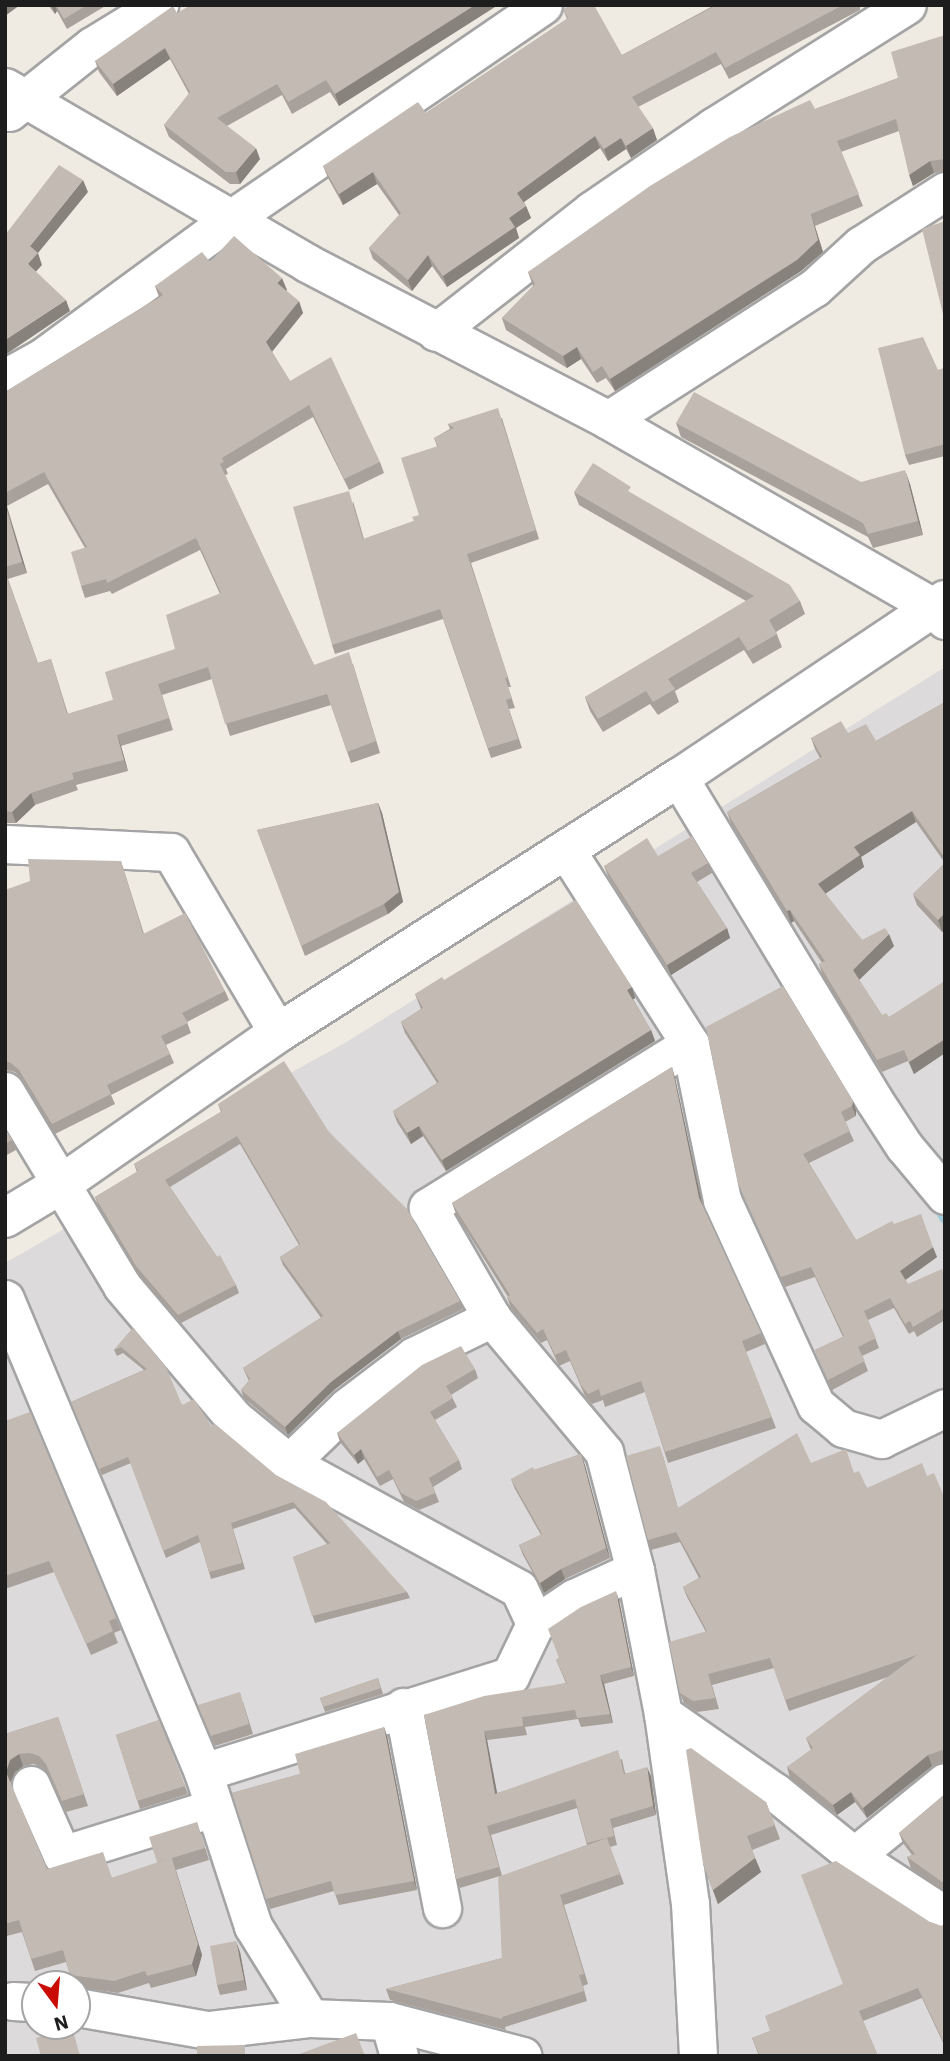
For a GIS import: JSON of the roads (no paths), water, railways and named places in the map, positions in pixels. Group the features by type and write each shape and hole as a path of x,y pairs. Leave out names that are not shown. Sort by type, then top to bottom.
{"street":[{"path":"5,1218 60,1185 278,1033 940,608 608,420 307,263 232,218 12,100 159,5"},
{"path":"5,377 43,357 232,218 543,5"},
{"path":"436,332 614,195 713,127 908,5"},
{"path":"608,420 814,288 861,245 945,191"},
{"path":"679,778 874,1100 904,1146 945,1195"},
{"path":"5,844 171,852 278,1033"},
{"path":"566,850 690,1044 722,1200 816,1405 843,1428 881,1439 945,1408"},
{"path":"690,1044 428,1207 492,1318 604,1452 635,1570 663,1714 690,1903 698,2056"},
{"path":"5,1091 122,1286 193,1373 234,1418 289,1463 519,1589 535,1624"},
{"path":"5,1299 203,1772 253,1926 310,2018"},
{"path":"289,1463 347,1407 414,1356 492,1318"},
{"path":"203,1772 403,1707 510,1676 535,1624 574,1598 635,1570"},
{"path":"403,1707 442,1908"},
{"path":"663,1714 775,1792 854,1856 945,1915"},
{"path":"854,1856 945,1782"},
{"path":"31,1785 62,1855 214,1808"},
{"path":"91,2011 203,2043 310,2018 389,2021 523,2056"},
{"path":"389,2021 399,2056"}],"waterway":[{"path":"934,1201 945,1219"}]}
